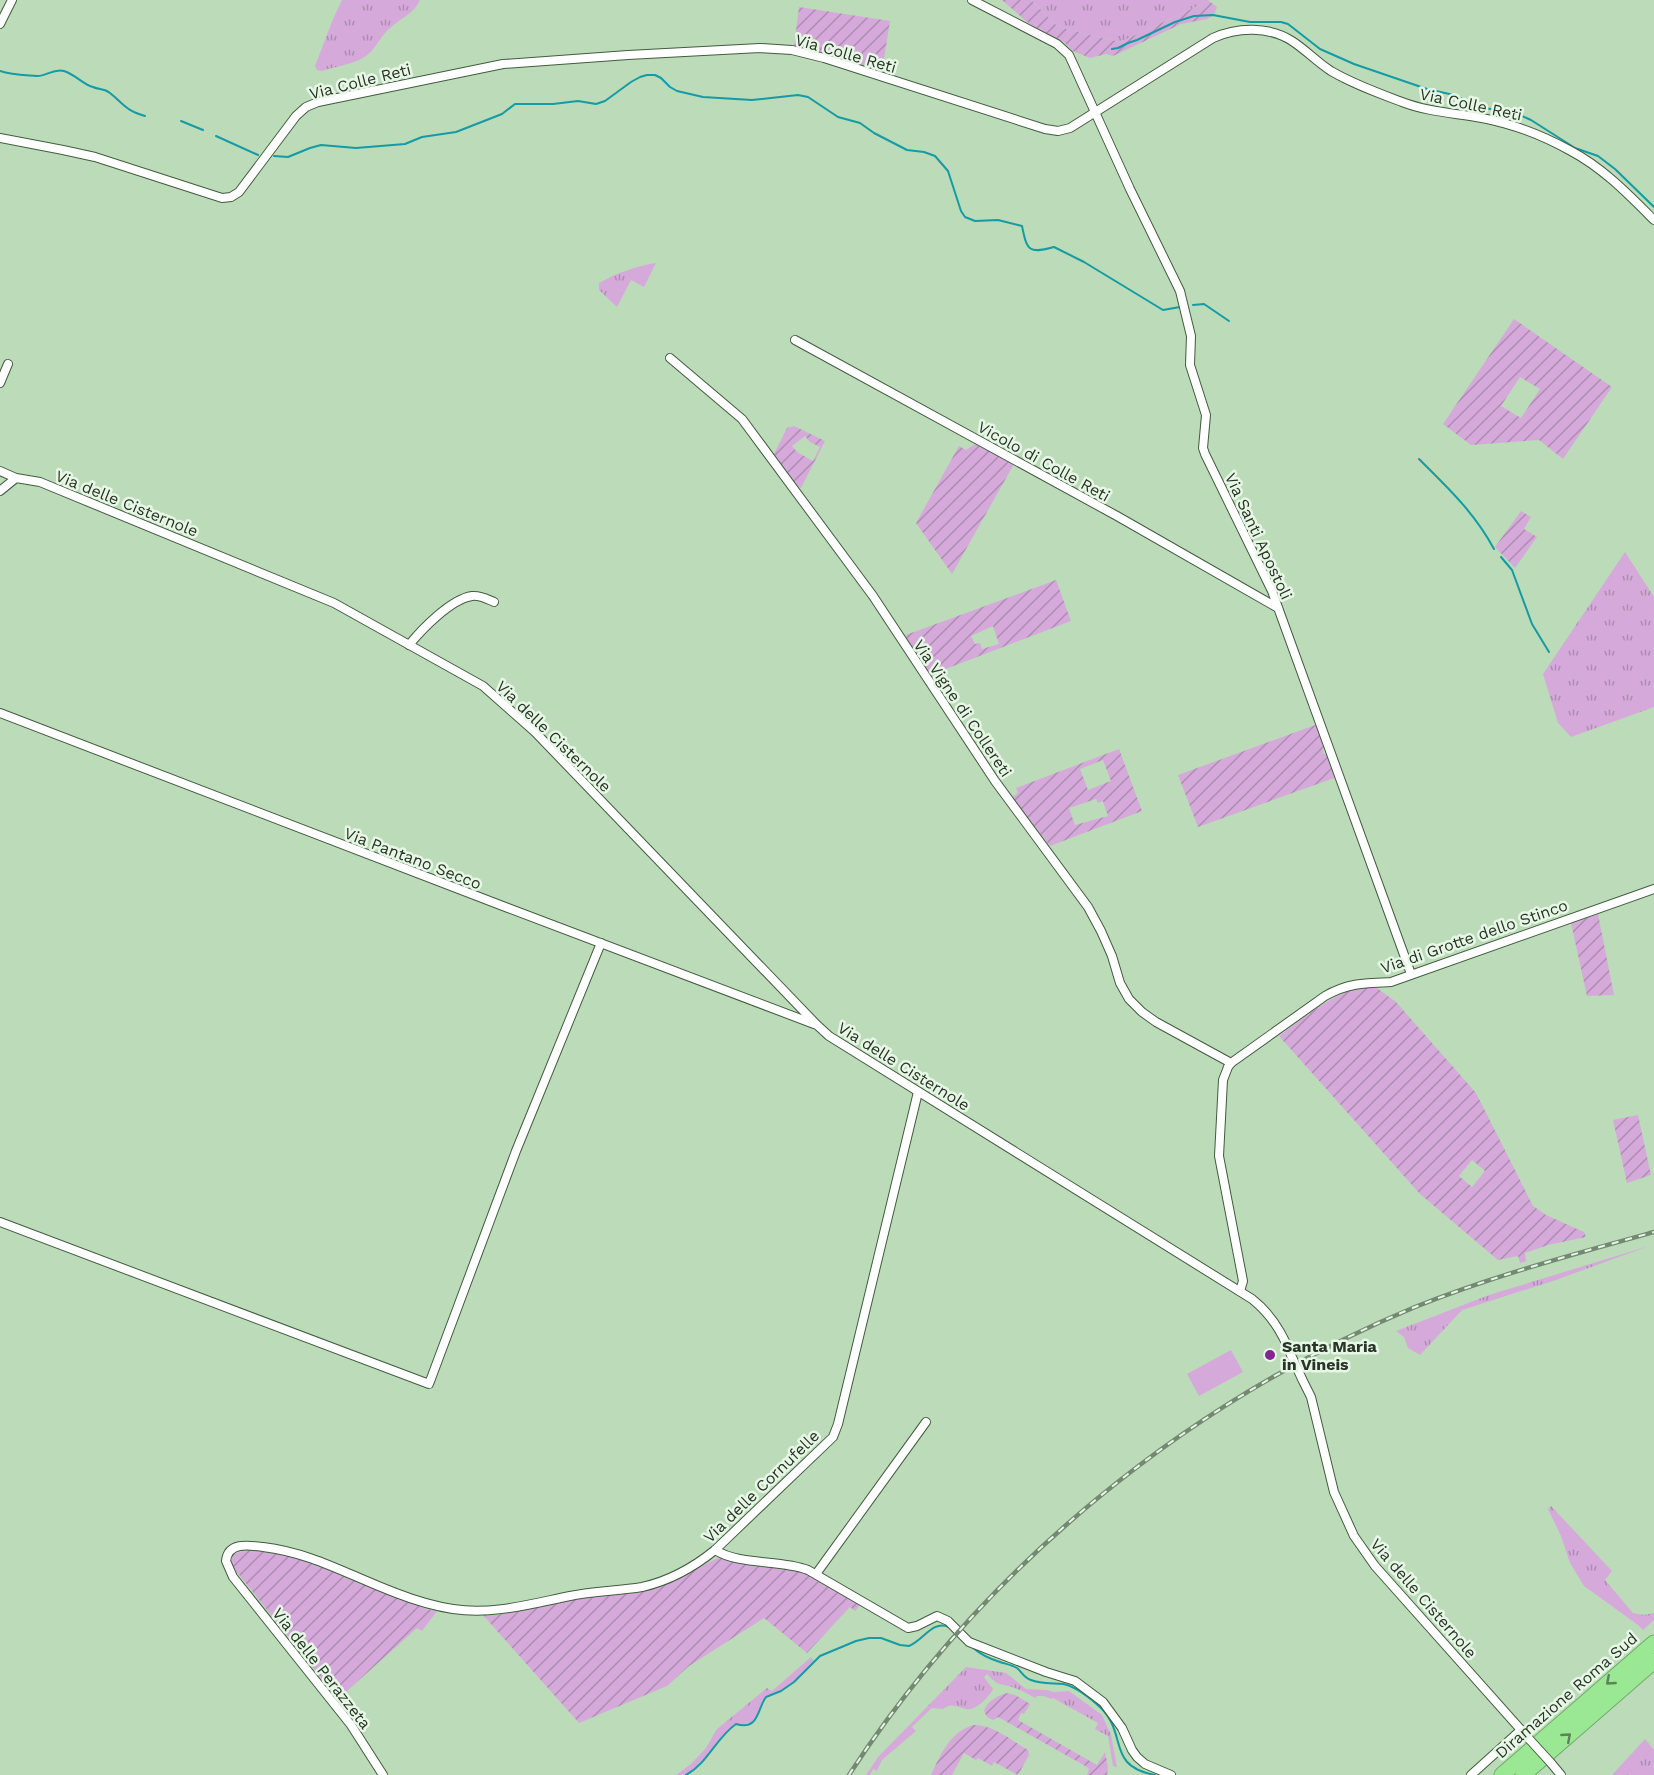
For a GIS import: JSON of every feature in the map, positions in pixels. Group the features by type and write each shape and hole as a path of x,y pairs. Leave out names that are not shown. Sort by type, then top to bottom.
{"highway":[{"name":"Diramazione Roma Sud","path":"1502,1775 1654,1643"},
{"name":"Diramazione Roma Sud","path":"1523,1775 1654,1662"}],"street":[{"path":"0,24 12,0"},
{"name":"Via Santi Apostoli","path":"972,0 1067,52 1075,64 1095,113 1180,291 1191,336 1190,365 1206,415 1203,448 1205,454 1272,591 1411,974"},
{"name":"Via Colle Reti","path":"0,138 95,157 182,187 219,198 228,198 242,189 296,116 306,107 318,102 503,64 646,53 764,48 792,50 831,60 1049,130 1067,129 1209,39 1237,31 1266,31 1288,38 1337,74 1406,103 1429,110 1478,117 1512,125 1558,144 1598,167 1654,220"},
{"name":"Vicolo di Colle Reti","path":"795,340 1106,510 1278,608"},
{"name":"Via Vigne di Collereti","path":"670,358 742,419 873,596 995,781 1088,907 1101,931 1120,983 1129,999 1156,1022 1231,1063"},
{"path":"0,383 8,364"},
{"name":"Via delle Cisternole","path":"0,471 16,478 40,482 334,603 483,686 519,716 830,1036 1264,1308 1279,1329 1311,1397 1335,1492 1354,1536 1375,1566 1561,1775"},
{"path":"0,491 16,478"},
{"path":"409,645 440,613 466,598 475,595 494,602"},
{"name":"Via Pantano Secco","path":"0,713 817,1025"},
{"name":"Via di Grotte dello Stinco","path":"1231,1063 1339,988 1352,984 1391,982 1654,889"},
{"path":"0,1222 429,1384 516,1151 601,943"},
{"path":"1231,1063 1223,1080 1219,1156 1243,1281 1240,1291"},
{"name":"Via delle Cornufelle","path":"236,1581 226,1562 229,1551 243,1545 273,1548 313,1558 424,1604 456,1610 489,1611 582,1594 650,1585 680,1573 715,1550 833,1437 918,1092"},
{"path":"816,1574 926,1422"},
{"path":"715,1550 728,1556 800,1567 908,1628 937,1616 948,1621 969,1642 1075,1681 1103,1702 1122,1728 1139,1760 1171,1775"},
{"name":"Via delle Perazzeta","path":"236,1581 351,1725 383,1775"},
{"path":"1471,1775 1521,1730"}],"green space":[{"path":"342,0 420,0 414,9 389,29 364,57 322,71 317,70 315,66"},
{"path":"1002,0 1031,0 1058,27 1120,42 1209,1 1217,7 1214,15 1207,19 1181,24 1113,56 1106,54 1090,58 1073,51 1064,42 1034,28"},
{"path":"1031,0 1209,1 1120,42 1058,27"},
{"path":"799,7 890,21 882,72 794,46"},
{"path":"656,263 644,287 631,280 617,307 599,290 599,283 613,276"},
{"path":"1514,319 1612,387 1563,459 1539,440 1471,445 1443,424","holes":["1520,377 1540,389 1521,418 1501,406"]},
{"path":"794,426 825,441 801,488 795,485 773,456 787,428","holes":["805,436 810,442 820,447 813,461 797,452 792,446"]},
{"path":"975,444 1014,464 952,574 916,523 959,446 966,450"},
{"path":"1521,511 1531,517 1524,529 1537,537 1515,568 1495,547"},
{"path":"1625,552 1654,597 1654,707 1571,737 1558,723 1543,674"},
{"path":"1056,580 1071,621 930,675 903,636","holes":["993,626 999,644 982,649 980,643 975,644 971,636"]},
{"path":"1318,724 1326,746 1322,749 1324,754 1329,754 1337,777 1198,827 1178,775"},
{"path":"1119,749 1142,811 1050,846 1012,797 1018,793 1016,788","holes":["1103,760 1111,781 1088,790 1080,769","1096,799 1098,803 1103,801 1108,816 1075,825 1069,808"]},
{"path":"1598,914 1614,995 1587,996 1571,923"},
{"path":"1365,986 1377,988 1396,1002 1476,1093 1533,1206 1546,1215 1584,1232 1586,1237 1548,1245 1525,1253 1526,1261 1520,1263 1518,1256 1498,1260 1420,1194 1279,1036 1319,1006","holes":["1472,1160 1485,1171 1472,1187 1459,1176"]},
{"path":"1638,1115 1651,1175 1627,1183 1613,1120"},
{"path":"1649,1246 1556,1280 1462,1310 1420,1355 1408,1348 1404,1337 1396,1331 1489,1295"},
{"path":"1231,1350 1243,1372 1199,1396 1187,1374"},
{"path":"1551,1506 1612,1571 1605,1580 1633,1613 1644,1615 1654,1613 1654,1620 1643,1630 1584,1586 1570,1563 1561,1536 1548,1509"},
{"path":"246,1549 303,1554 367,1584 426,1609 437,1611 422,1631 417,1628 338,1699 232,1566 229,1559 232,1555"},
{"path":"718,1558 803,1569 862,1603 855,1611 850,1607 807,1653 764,1618 689,1666 667,1686 579,1723 482,1614 496,1615 521,1611 570,1598 648,1591"},
{"path":"811,1657 814,1661 795,1681 782,1691 764,1699 754,1722 744,1726 736,1724 698,1767 686,1775 676,1775 691,1764 706,1748 717,1729 767,1688 772,1691"},
{"path":"966,1667 1006,1673 1026,1689 1069,1691 1102,1715 1111,1735 1117,1767 1113,1766 1108,1736 1095,1729 1098,1723 1053,1698 1037,1696 1035,1698 998,1683 987,1674 984,1677 993,1689 982,1703 970,1709 952,1705 943,1709 932,1708 912,1727 916,1731 882,1760 877,1771 873,1769 870,1775 866,1775 878,1757"},
{"path":"1007,1693 1030,1704 1018,1720 1097,1765 1105,1752 1107,1775 1087,1775 1089,1769 1087,1767 998,1717 993,1720 987,1717 984,1711 987,1705 996,1697"},
{"path":"973,1725 994,1730 1028,1750 1029,1755 1018,1775 994,1762 992,1766 964,1753 952,1775 931,1775 942,1752 952,1739"},
{"path":"1645,1739 1654,1750 1654,1775 1612,1775"}],"waterway":[{"path":"1112,49 1194,16 1213,15 1250,22 1288,24 1320,49 1354,64 1427,89 1454,95 1477,106 1531,120 1575,148 1598,156 1615,169 1654,207"},
{"path":"0,71 37,76 64,71 90,86 108,91 129,109 145,116"},
{"path":"274,156 288,157 321,145 356,148 405,144 422,137 456,132 502,114 515,104 553,104 578,101 596,104 605,101 631,82 647,75 661,78 677,91 703,97 752,100 798,95 808,97 838,117 860,123 907,150 935,156 948,171 965,217 975,221 998,220 1022,226 1026,241 1034,250 1054,247 1084,262 1163,310 1180,307"},
{"path":"181,121 203,130"},
{"path":"216,136 258,155"},
{"path":"1193,305 1204,304 1229,321"},
{"path":"1419,459 1469,512 1494,549"},
{"path":"1501,557 1512,570 1532,624 1549,652"},
{"path":"686,1775 700,1764 736,1724 744,1725 753,1722 766,1697 794,1682 820,1656 869,1638 881,1638 909,1646 933,1628 949,1627"},
{"path":"972,1647 989,1658 1017,1668 1029,1679 1042,1683 1063,1684 1083,1693 1109,1718 1124,1757 1130,1765 1140,1771 1155,1775"}],"railway":[{"path":"849,1775 903,1699 962,1627 1027,1561 1097,1499 1171,1442 1249,1391 1331,1346 1415,1307 1504,1275 1654,1232"}],"place":[{"name":"Santa Maria in Vineis","path":"1270,1355"}]}
